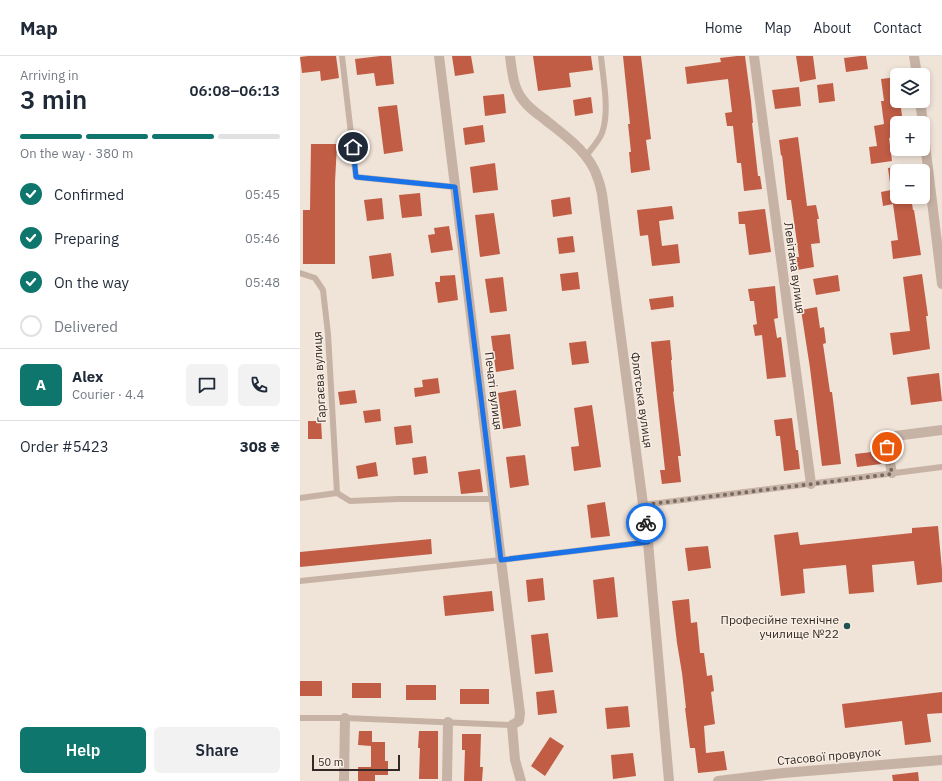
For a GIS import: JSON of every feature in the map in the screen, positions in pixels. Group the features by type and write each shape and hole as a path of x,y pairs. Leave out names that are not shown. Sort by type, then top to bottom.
{"street":[{"name":"Печаті вулиця","path":"439,56 520,713 519,720 512,725"},
{"name":"Флотська вулиця","path":"510,56 515,85 522,99 586,156 594,167 602,194 648,542 669,781"},
{"name":"Левітана вулиця","path":"754,56 811,484"},
{"path":"914,56 916,68"},
{"path":"927,156 942,284"},
{"path":"892,474 887,447 889,440 895,436 942,430"},
{"path":"344,781 345,718"},
{"path":"447,781 448,722"},
{"path":"512,725 515,760 521,781"},
{"name":"Стасової провулок","path":"718,781 783,777 942,760"}],"lane":[{"path":"342,56 356,177 455,187"},
{"path":"586,156 602,134 605,118 606,101 601,56"},
{"name":"Гаргаєва вулиця","path":"300,273 315,278 323,290 328,334 337,493"},
{"path":"643,505 942,467"},
{"path":"300,498 337,493 350,501 398,499 494,499"},
{"path":"300,581 501,560 648,542"},
{"path":"300,718 345,718 512,725"}],"building":[{"path":"336,56 339,78 321,81 320,71 302,73 300,57"},
{"path":"391,56 394,84 376,86 374,73 357,75 355,59"},
{"path":"452,56 471,56 474,73 455,76"},
{"path":"533,56 591,56 593,70 569,73 571,87 538,91"},
{"path":"623,56 641,56 651,139 646,140 650,170 631,173 629,152 631,152 628,124 630,124"},
{"path":"745,56 758,176 760,176 762,189 744,191 741,163 737,163 733,126 727,126 725,113 732,112 728,79 687,84 685,67 721,62 720,58"},
{"path":"796,56 813,56 816,79 800,82"},
{"path":"866,56 868,69 846,72 844,58"},
{"path":"890,78 890,108 901,108 902,116 890,116 889,138 890,156 891,156 892,161 871,164 869,147 877,146 874,126 884,124 881,101 884,101 881,79"},
{"path":"833,83 835,101 819,103 817,85"},
{"path":"799,87 801,106 775,109 772,90"},
{"path":"504,94 506,113 485,116 483,96"},
{"path":"591,97 593,113 575,116 573,100"},
{"path":"397,105 403,151 384,154 378,107"},
{"path":"483,125 485,142 465,145 463,128"},
{"path":"798,137 807,206 816,205 819,219 817,219 820,243 811,244 814,267 797,270 795,257 799,257 791,200 787,200 779,140"},
{"path":"311,144 337,144 335,182 335,264 303,264 303,210 310,210"},
{"path":"495,163 498,190 473,193 470,167"},
{"path":"888,168 890,168 890,183"},
{"path":"890,190 890,204 893,204 883,206 881,192"},
{"path":"420,193 422,216 402,218 399,195"},
{"path":"570,197 572,214 553,217 551,200"},
{"path":"382,198 384,219 367,221 364,200"},
{"path":"893,204 912,204 921,255 893,259 891,241 898,240"},
{"path":"672,206 674,219 659,221 662,246 678,244 680,263 652,266 648,235 640,236 637,210"},
{"path":"765,209 771,252 749,255 745,224 739,224 738,212"},
{"path":"494,213 500,254 480,257 475,215"},
{"path":"449,226 453,250 431,253 428,235 435,234 434,228"},
{"path":"573,236 575,252 559,254 557,238"},
{"path":"391,253 394,276 372,279 369,256"},
{"path":"578,272 580,289 562,291 560,274"},
{"path":"922,274 928,316 926,316 930,349 893,355 890,333 910,331 903,277"},
{"path":"455,275 458,300 438,303 435,282 440,282 440,276"},
{"path":"838,275 840,291 816,295 813,279"},
{"path":"503,277 507,311 490,313 485,279"},
{"path":"775,286 778,318 774,319 777,338 781,337 786,377 767,379 762,335 755,336 753,325 757,324 754,301 750,301 748,289"},
{"path":"673,296 674,307 651,310 649,299"},
{"path":"817,307 820,328 824,327 826,343 823,344 830,392 832,392 841,464 822,466 801,310"},
{"path":"510,334 514,369 496,372 491,336"},
{"path":"670,340 673,392 681,456 678,456 681,482 662,484 660,470 665,470 651,342"},
{"path":"586,341 589,363 572,365 569,343"},
{"path":"939,373 942,401 911,405 907,377"},
{"path":"438,378 440,393 415,397 414,388 423,387 422,380"},
{"path":"355,390 357,403 340,405 338,392"},
{"path":"516,390 521,426 503,429 498,393"},
{"path":"592,405 601,467 574,471 571,447 579,446 574,408"},
{"path":"380,409 381,421 365,423 363,411"},
{"path":"792,418 800,469 784,471 780,436 776,436 774,420"},
{"path":"308,421 321,421 322,439 308,439"},
{"path":"411,425 413,443 396,445 394,427"},
{"path":"880,451 881,464 857,467 855,454"},
{"path":"525,455 529,485 510,488 506,457"},
{"path":"426,456 428,473 414,475 412,458"},
{"path":"376,462 378,476 358,479 356,466"},
{"path":"480,469 483,492 461,494 458,472"},
{"path":"605,502 610,536 591,538 587,505"},
{"path":"938,526 942,582 917,585 914,561 872,565 874,592 849,594 846,565 803,569 805,593 781,596 774,535 798,532 800,545 912,533 912,528"},
{"path":"431,539 432,554 300,567 300,552"},
{"path":"708,546 711,568 688,571 685,548"},
{"path":"614,577 618,617 597,619 593,580"},
{"path":"543,578 545,600 528,602 526,580"},
{"path":"492,591 494,611 445,616 443,596"},
{"path":"689,599 691,623 697,622 700,653 704,653 707,676 712,675 714,691 711,692 715,724 704,726 706,753 724,751 727,770 698,773 695,748 690,748 672,601"},
{"path":"548,633 553,672 535,674 531,635"},
{"path":"300,681 322,681 322,696 300,696"},
{"path":"352,683 381,683 381,698 352,698"},
{"path":"406,685 436,685 436,700 406,700"},
{"path":"460,689 489,689 489,704 460,704"},
{"path":"554,690 557,713 538,715 536,692"},
{"path":"942,692 942,713 927,714 931,742 905,745 902,721 845,728 842,704"},
{"path":"628,706 630,727 607,729 605,708"},
{"path":"359,731 372,731 372,742 385,742 385,761 388,761 388,775 375,775 375,781 358,781 358,767 371,767 371,746 358,745"},
{"path":"419,731 438,731 438,779 419,779"},
{"path":"462,734 481,734 480,767 483,767 482,781 464,781 465,750 462,750"},
{"path":"550,737 564,746 545,776 531,766"},
{"path":"633,753 636,776 613,779 611,755"},
{"path":"918,772 919,781 893,781 892,775"}],"way so far":[{"path":"646,523 643,505 892,474 887,447"}],"place":[{"name":"Професійне технічне училище №22","path":"847,626"}],"route":[{"path":"353,147 356,177 455,187 501,560 648,542 646,523"}]}
